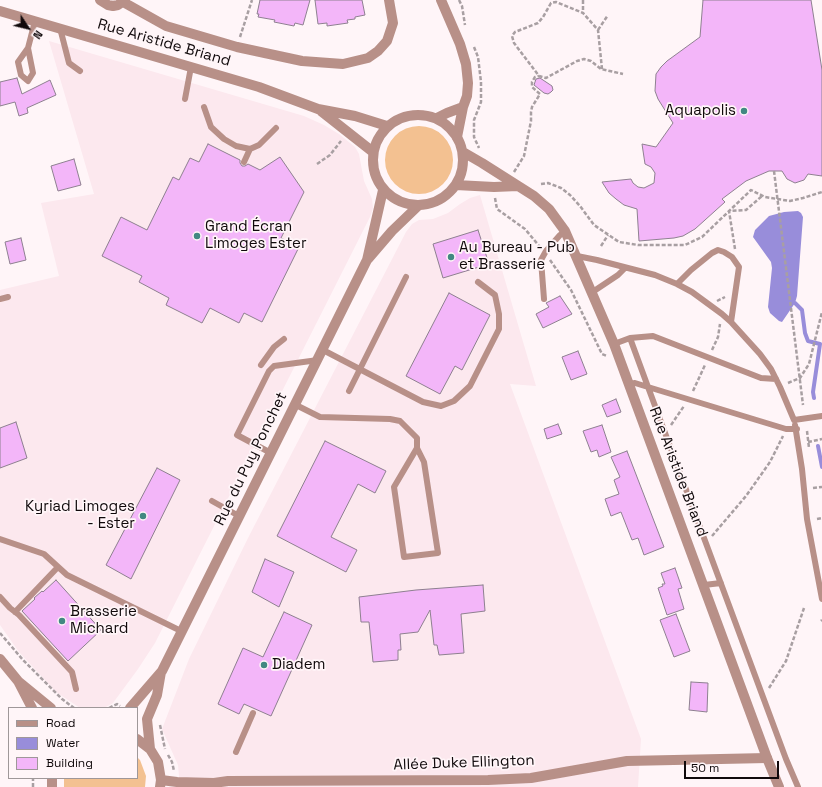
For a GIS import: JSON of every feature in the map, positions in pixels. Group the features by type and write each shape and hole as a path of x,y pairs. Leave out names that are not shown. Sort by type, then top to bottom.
{"street":[{"path":"100,0 113,6 124,1 166,26 236,47 302,61 343,64 368,58 378,51 387,41 393,23 389,0"},
{"path":"440,0 460,44 466,64 468,82 467,96 463,107 457,137"},
{"name":"Rue Aristide Briand","path":"0,11 259,87 318,109 355,116 387,126"},
{"path":"437,118 463,107"},
{"name":"Rue Aristide Briand","path":"318,109 373,152"},
{"path":"410,115 424,115 437,118 449,126 457,137 463,152 462,169 456,184 446,196 433,203 418,206 405,204 393,199 383,190 376,179 373,166 373,152 378,138 387,126 398,119 410,115"},
{"name":"Rue Aristide Briand","path":"463,152 534,196 549,209 565,231 614,344 779,787"},
{"path":"456,184 494,187 518,186"},
{"name":"Rue du Puy Ponchet","path":"162,671 181,630 367,260 377,223 383,190"},
{"name":"Rue du Puy Ponchet","path":"367,260 392,231 418,206"},
{"path":"0,659 18,681 50,707"},
{"path":"131,707 162,671"},
{"path":"150,749 147,720 157,695 162,671"},
{"path":"18,681 31,707"},
{"path":"138,740 150,749 158,762 160,783"},
{"name":"Allée Duke Ellington","path":"160,783 177,782 214,785 228,781 495,783 627,760 767,758"}],"lane":[{"path":"28,48 35,21"},
{"path":"60,28 69,63 80,71"},
{"path":"185,99 191,67"},
{"path":"204,107 211,127 224,139 236,146 250,149 259,145 276,128"},
{"path":"244,162 250,149"},
{"path":"544,299 541,260 545,253 565,231"},
{"path":"676,284 691,270 718,250 732,257 739,267 731,322"},
{"path":"577,256 655,275 692,292 731,322 760,354 771,369 794,420 796,429 807,519 822,599"},
{"path":"592,293 618,275 625,268"},
{"path":"350,392 406,277"},
{"path":"323,350 423,402 441,406 454,401 470,386 499,329 499,314 494,295 478,282"},
{"path":"0,299 8,298"},
{"path":"614,344 630,338 653,336 761,378 776,379"},
{"path":"630,338 763,698 798,787"},
{"path":"261,365 274,347 284,339"},
{"path":"271,453 237,434 269,371 274,366 318,360"},
{"path":"628,384 635,383 786,428 796,429"},
{"path":"294,404 320,417 390,419 400,421 417,438 417,448 424,462 438,553 404,557 394,486 417,448"},
{"path":"794,420 822,416"},
{"path":"212,502 239,516"},
{"path":"0,539 44,554 68,575 181,630"},
{"path":"815,561 822,560"},
{"path":"15,612 58,567"},
{"path":"704,585 721,583"},
{"path":"0,597 19,615 72,672 76,689"},
{"path":"236,752 253,713"}],"path":[{"path":"236,47 252,0"},
{"path":"583,0 583,13"},
{"path":"602,69 598,30 583,13 554,2 551,3 538,23 515,32 512,36 514,42 539,76 546,78 577,61 584,59 591,61 602,69 623,74"},
{"path":"598,30 608,15"},
{"path":"514,173 524,156 531,121 531,112 540,94 532,87 532,82 535,77 539,76"},
{"path":"317,164 330,155 345,136"},
{"path":"774,171 804,405"},
{"path":"541,184 548,183 561,188 580,206 594,225 619,242 638,245 685,245 702,237 751,190 762,196 777,200 790,201 822,192"},
{"path":"494,187 497,209 525,229 557,268 571,290 602,354 606,356 619,357"},
{"path":"729,211 746,210 762,196"},
{"path":"729,211 735,249"},
{"path":"602,246 608,235"},
{"path":"712,297 718,301 725,297 724,304"},
{"path":"787,384 800,378 809,364 822,312"},
{"path":"665,434 689,399 718,337 721,322"},
{"path":"710,538 746,496 762,474 770,462 784,434"},
{"path":"809,442 822,439"},
{"path":"813,488 822,487"},
{"path":"817,519 822,518"},
{"path":"763,698 786,661 804,608"},
{"path":"0,633 23,660 62,699 73,707"},
{"path":"111,707 117,704 122,707"}],"shaded area":[{"path":"49,41 304,116 324,125 339,134 355,147 359,154 364,181 372,199 373,208 370,217 155,643 113,703 106,707 78,707 56,692 19,652 0,625 0,290 59,276 41,203 94,194"},
{"path":"412,126 426,126 438,132 447,141 453,153 451,173 443,184 432,192 426,194 412,194 406,192 395,184 387,173 385,167 385,153 387,147 395,136 406,128"},
{"path":"480,195 536,386 510,384 641,739 638,787 180,787 178,765 162,729 189,659 248,538 406,232 412,224 419,220 433,219 448,213 470,198"},
{"path":"138,758 146,776 145,787 64,787 64,779 138,779"}],"water":[{"path":"798,211 803,217 797,296 795,303 782,322 770,313 768,307 772,268 771,262 753,237 755,230 769,216 784,212"}],"building":[{"path":"260,0 310,0 303,25 295,23 294,26 274,22 275,20 258,17 259,14 257,14"},
{"path":"315,0 362,0 365,15 347,20 348,23 327,26 327,23 318,24"},
{"name":"Aquapolis","path":"703,0 811,0 822,70 822,176 808,174 804,180 795,183 787,179 782,171 769,171 746,181 722,199 725,202 695,229 683,236 639,241 637,209 624,205 616,199 609,193 602,182 631,179 638,187 644,188 654,183 655,173 651,167 645,164 642,144 656,147 673,123 658,99 655,91 656,74 667,61 700,37"},
{"path":"17,78 22,94 50,80 56,95 27,108 28,113 19,116 15,102 0,106 0,82"},
{"path":"540,78 552,86 553,90 548,94 544,93 534,85 536,79"},
{"name":"Grand Écran Limoges Ester","path":"208,144 240,160 242,166 248,164 260,170 280,157 304,192 281,238 299,247 262,322 244,313 239,323 210,308 202,323 166,305 169,298 139,282 142,276 102,256 121,217 147,230 173,177 179,180 190,158 199,162"},
{"path":"74,159 81,185 58,191 51,166"},
{"path":"478,230 489,264 443,278 433,244"},
{"path":"21,238 26,260 10,264 5,242"},
{"path":"449,293 490,315 462,370 455,366 440,394 406,376"},
{"path":"560,296 572,314 543,328 536,314 549,307 546,303"},
{"path":"578,351 587,374 571,380 562,357"},
{"path":"616,399 621,412 607,417 602,405"},
{"path":"16,422 27,458 0,468 0,428"},
{"path":"558,424 562,434 547,439 544,429"},
{"path":"602,425 611,452 599,457 597,450 591,452 583,431"},
{"path":"325,441 386,471 375,493 358,484 331,537 357,550 346,572 277,536"},
{"path":"627,451 664,547 644,555 638,538 632,540 621,512 611,516 605,499 619,494 614,480 620,477 611,457"},
{"name":"Kyriad Limoges - Ester","path":"157,468 180,480 131,579 106,565"},
{"path":"265,559 294,572 279,607 252,592"},
{"path":"675,568 682,588 678,589 684,609 667,615 658,588 663,586 662,584 665,584 661,573"},
{"name":"Brasserie Michard","path":"56,580 101,630 68,661 22,611 35,599 34,598"},
{"path":"483,585 485,611 461,614 464,653 439,655 437,645 434,645 430,610 418,632 400,634 401,650 398,650 398,660 373,662 369,622 361,622 359,597 416,590"},
{"name":"Diadem","path":"284,612 312,625 271,716 244,704 239,714 218,704 243,648 263,657"},
{"path":"676,614 690,651 674,657 660,620"},
{"path":"691,682 708,683 707,712 689,710"}],"waterway":[{"path":"795,303 802,310 805,333 808,341 820,344 813,392 814,398"},
{"path":"818,446 822,467"}],"place":[{"name":"Aquapolis","path":"744,111"},
{"name":"Grand Écran Limoges Ester","path":"197,236"},
{"name":"Au Bureau - Pub et Brasserie","path":"451,257"},
{"name":"Kyriad Limoges - Ester","path":"143,516"},
{"name":"Brasserie Michard","path":"62,621"},
{"name":"Diadem","path":"264,665"}]}
